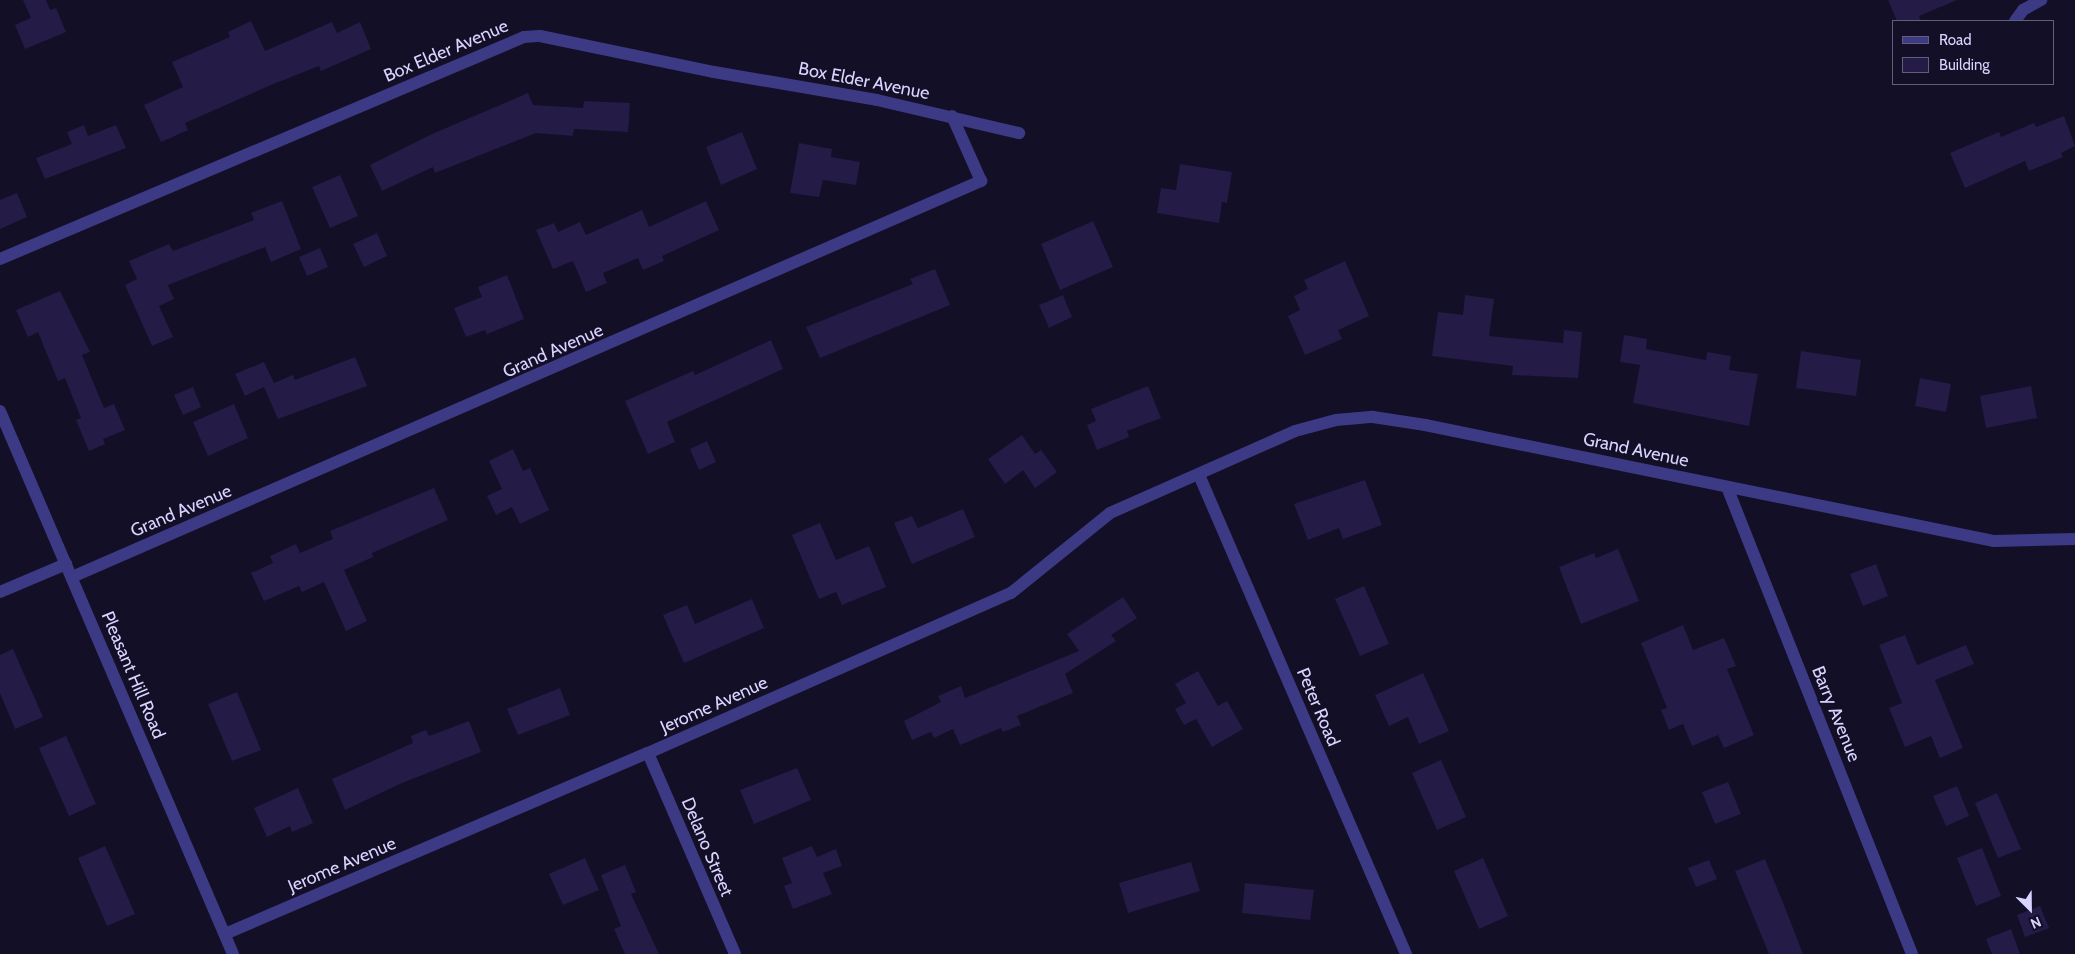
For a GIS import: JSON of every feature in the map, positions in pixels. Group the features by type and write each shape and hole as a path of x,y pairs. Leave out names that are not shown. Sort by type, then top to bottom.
{"street":[{"path":"2016,20 2023,10 2041,0"},
{"name":"Box Elder Avenue","path":"0,258 524,37 540,36 952,116 1019,133"},
{"name":"Grand Avenue","path":"72,577 981,181 952,116"},
{"name":"Pleasant Hill Road","path":"0,411 233,954"},
{"name":"Grand Avenue","path":"1198,475 1295,431 1336,420 1373,417 1994,541 2075,539"},
{"name":"Jerome Avenue","path":"225,934 648,753 1011,593 1110,513 1198,475"},
{"name":"Peter Road","path":"1198,475 1406,954"},
{"name":"Barry Avenue","path":"1727,487 1912,954"},
{"path":"0,592 66,564"},
{"name":"Delano Street","path":"648,753 735,954"}],"building":[{"path":"23,0 46,0 50,10 56,8 66,32 25,49 15,25 31,18"},
{"path":"1888,0 1957,0 1919,16 1921,20 1897,20"},
{"path":"251,21 265,51 332,22 337,33 360,22 371,49 321,71 319,66 271,85 185,123 188,130 161,142 144,105 183,87 172,62 230,37 228,32"},
{"path":"528,93 533,105 583,108 584,101 630,103 628,132 574,129 573,136 536,133 435,173 433,167 382,191 370,165 432,134"},
{"path":"2064,116 2075,146 2061,153 2063,157 2029,171 2025,161 1965,188 1950,153 1999,132 2001,137 2034,123 2036,127"},
{"path":"84,125 88,136 116,125 126,148 45,179 36,158 72,144 67,132"},
{"path":"742,132 757,169 721,185 706,147"},
{"path":"799,143 832,149 831,157 860,162 856,185 823,180 819,197 790,193"},
{"path":"1180,164 1232,172 1227,203 1222,202 1219,223 1157,213 1161,188 1176,190"},
{"path":"340,175 358,216 330,228 312,187"},
{"path":"17,193 27,217 0,229 0,200"},
{"path":"282,201 301,249 271,262 265,247 168,285 174,299 159,306 173,337 152,346 125,285 137,279 129,261 169,244 173,251 254,220 251,213"},
{"path":"706,201 719,230 662,256 664,261 643,270 638,258 603,273 607,283 586,292 573,261 553,269 536,230 554,223 558,232 580,222 586,235 642,210 649,227"},
{"path":"1093,221 1113,267 1060,290 1041,244"},
{"path":"377,233 387,256 364,267 353,244"},
{"path":"320,248 328,267 307,276 299,257"},
{"path":"1345,261 1369,316 1338,330 1342,339 1305,355 1288,316 1300,310 1294,296 1308,289 1304,280"},
{"path":"935,269 950,305 820,358 806,327 913,284 910,279"},
{"path":"507,275 524,319 487,334 485,330 466,337 454,308 482,297 478,287"},
{"path":"60,291 90,352 82,355 104,408 114,404 125,430 103,439 105,444 89,451 76,420 81,418 65,378 58,381 38,332 28,337 16,310"},
{"path":"1063,295 1072,317 1049,328 1039,305"},
{"path":"1465,295 1494,299 1489,336 1563,343 1564,330 1582,332 1578,378 1512,375 1513,366 1432,356 1438,312 1463,315"},
{"path":"1624,335 1647,339 1646,349 1706,360 1707,352 1731,356 1729,370 1758,374 1749,426 1633,403 1640,365 1620,362"},
{"path":"771,340 783,369 667,422 675,442 648,454 625,401 693,371 695,375"},
{"path":"1801,351 1861,360 1856,396 1796,388"},
{"path":"355,357 367,386 278,419 264,387 245,396 235,374 264,362 274,383 293,375 295,380"},
{"path":"1920,378 1951,384 1946,412 1915,406"},
{"path":"1148,386 1161,418 1127,431 1129,437 1097,450 1087,425 1096,421 1091,409"},
{"path":"2031,386 2037,418 1986,428 1980,396"},
{"path":"193,387 201,407 183,415 174,395"},
{"path":"234,404 248,438 208,456 193,422"},
{"path":"1022,435 1035,454 1041,450 1057,472 1035,488 1023,470 1005,484 988,459"},
{"path":"707,441 716,462 699,470 690,449"},
{"path":"513,449 523,471 530,468 549,510 520,524 512,507 496,515 487,496 502,489 489,461"},
{"path":"1365,480 1382,525 1343,539 1339,528 1308,540 1294,504"},
{"path":"434,488 448,520 372,553 373,557 344,570 367,621 346,631 324,582 302,592 299,586 264,601 251,573 273,563 270,556 296,544 300,553 333,539 330,531"},
{"path":"963,509 975,537 912,564 894,523 912,516 918,528"},
{"path":"820,523 836,560 869,546 886,587 842,605 836,592 819,599 792,535"},
{"path":"1618,549 1639,601 1581,624 1559,567 1594,553 1596,558"},
{"path":"1876,564 1888,596 1863,606 1850,574"},
{"path":"1364,586 1389,644 1360,656 1335,599"},
{"path":"1123,597 1137,618 1111,635 1116,641 1065,674 1073,693 1017,716 1021,725 1003,732 1001,728 960,745 953,729 934,738 931,732 912,740 904,721 941,702 938,696 961,686 965,698 1079,651 1067,634"},
{"path":"752,599 764,628 684,663 663,615 687,605 695,624"},
{"path":"1683,625 1693,650 1724,638 1736,666 1727,669 1754,735 1724,748 1718,735 1692,746 1683,724 1669,730 1661,710 1667,708 1641,643"},
{"path":"1905,635 1917,665 1966,645 1974,664 1935,680 1963,748 1940,758 1931,736 1905,747 1889,708 1902,703 1879,645"},
{"path":"13,649 43,717 15,729 0,693 0,655"},
{"path":"1198,671 1218,706 1227,701 1243,729 1212,747 1196,719 1184,725 1175,709 1186,703 1175,684"},
{"path":"1423,673 1449,731 1419,744 1408,717 1389,726 1375,695"},
{"path":"560,688 570,715 518,735 507,709"},
{"path":"237,692 261,750 232,761 208,704"},
{"path":"469,721 481,752 402,783 345,810 332,779 413,743 411,736 426,730 429,736"},
{"path":"66,736 96,804 69,816 39,748"},
{"path":"1441,760 1466,817 1437,830 1412,773"},
{"path":"797,768 811,800 754,824 740,790"},
{"path":"1728,782 1741,814 1715,824 1702,792"},
{"path":"1957,786 1969,816 1946,826 1933,796"},
{"path":"298,788 313,823 292,832 290,826 267,837 254,808"},
{"path":"1997,793 2021,849 1998,858 1975,803"},
{"path":"105,846 135,914 107,926 78,858"},
{"path":"812,846 817,857 836,849 842,866 823,873 832,894 793,909 784,886 792,883 782,858"},
{"path":"1982,848 2001,896 1976,906 1957,858"},
{"path":"585,858 599,890 563,905 549,874"},
{"path":"1483,858 1508,916 1479,929 1454,871"},
{"path":"1765,859 1803,954 1769,954 1735,871"},
{"path":"1709,860 1717,879 1696,887 1688,868"},
{"path":"1191,862 1200,891 1128,913 1119,883"},
{"path":"625,865 636,892 631,894 659,954 625,954 614,929 621,926 601,875"},
{"path":"1245,883 1314,890 1310,920 1242,913"},
{"path":"2040,906 2049,928 2025,937 2017,915"},
{"path":"2011,929 2020,954 1992,954 1986,939"}]}
